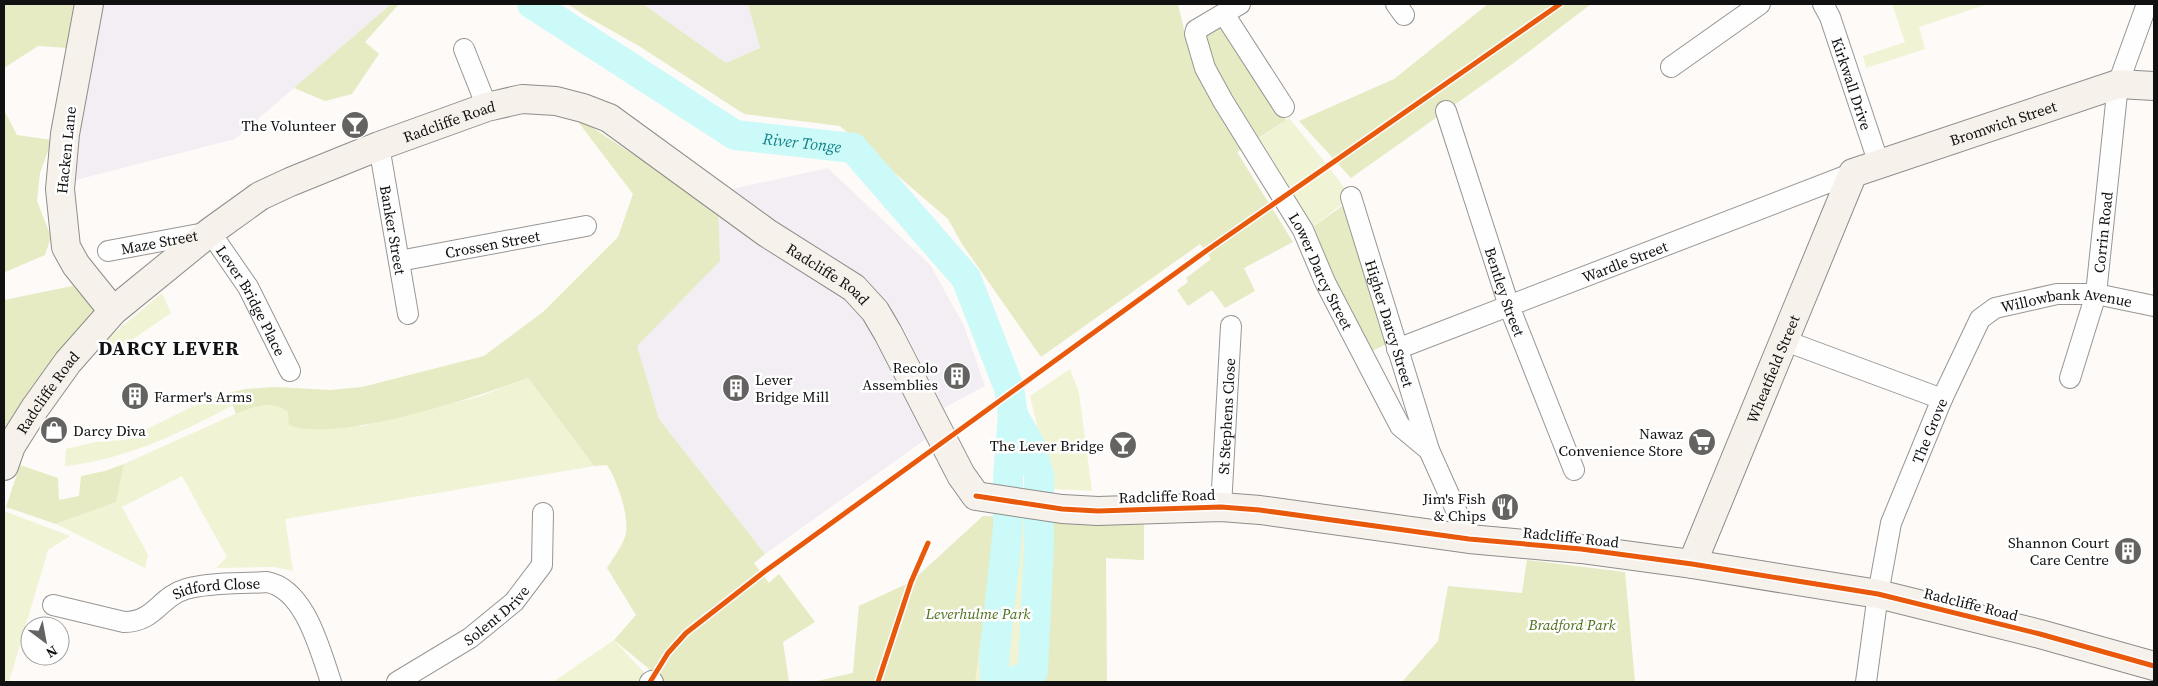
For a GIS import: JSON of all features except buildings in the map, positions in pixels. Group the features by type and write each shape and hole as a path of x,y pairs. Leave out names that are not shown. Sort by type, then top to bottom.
{"main road":[{"name":"Hacken Lane","path":"89,4 65,134 60,189 66,247 76,266 113,311"},
{"name":"Bromwich Street","path":"1853,173 2118,84 2154,86"},
{"name":"Radcliffe Road","path":"4,464 19,432 35,408 68,362 113,311 210,232 260,196 380,146 487,107 522,99 556,101 583,108 609,118 766,233 854,288 875,311 961,475 976,496 1062,509 1098,511 1221,507 1260,510 1469,539 1580,549 1692,564 1878,594 2040,634 2154,666"},
{"name":"Wheatfield Street","path":"1692,564 1853,173"}],"street":[{"path":"1671,67 1760,4"},
{"name":"Kirkwall Drive","path":"1822,4 1830,17 1879,164"},
{"name":"Corrin Road","path":"2070,378 2096,294 2118,84 2147,4"},
{"path":"1224,10 1284,107"},
{"name":"Lower Darcy Street","path":"1224,10 1196,30 1195,34 1205,68 1222,101 1303,230 1325,282 1400,426 1429,450"},
{"path":"464,49 487,107"},
{"name":"Bentley Street","path":"1446,111 1509,306 1574,470"},
{"name":"Banker Street","path":"380,146 408,314"},
{"name":"Wardle Street","path":"1397,349 1853,173"},
{"name":"Higher Darcy Street","path":"1351,198 1429,450 1469,539"},
{"name":"Crossen Street","path":"399,261 586,226"},
{"name":"Maze Street","path":"108,251 210,232"},
{"name":"Lever Bridge Place","path":"210,232 248,287 290,371"},
{"name":"Willowbank Avenue","path":"1942,399 1980,319 1995,308 2057,294 2096,294 2154,306"},
{"name":"St Stephens Close","path":"1221,507 1231,326"},
{"name":"The Grove","path":"1783,340 1942,399 1892,523 1878,594 1866,682"},
{"name":"Solent Drive","path":"398,682 470,638 514,602 542,564 542,513"},
{"name":"Sidford Close","path":"54,605 124,622 131,622 146,618 170,596 186,589 202,586 267,582 276,584 288,592 311,626 331,682"}],"shaded area":[{"path":"100,4 391,4 235,139 72,181 78,118"},
{"path":"643,4 748,4 760,48 726,63"},
{"path":"828,168 931,266 964,326 985,386 944,408 902,325 867,279 727,190"},
{"path":"718,210 850,301 880,337 933,434 765,554 659,419 636,346 668,313"}],"green space":[{"path":"4,4 76,4 67,48 38,46 4,68"},
{"path":"391,4 399,4 365,42 379,54 352,94 325,101 294,88"},
{"path":"568,4 643,4 726,63 760,48 748,4 1178,4 1187,42 1222,24 1286,120 1237,152 1293,242 1244,268 1255,291 1225,308 1212,290 1188,306 1177,290 1188,282 1186,278 1211,259 1200,244 1041,357 962,244 948,219 840,126 744,114 639,46"},
{"path":"1488,4 1591,4 1515,62 1351,178 1299,121 1394,79"},
{"path":"1892,4 1988,4 1919,27 1925,49 1866,68 1863,56 1905,42"},
{"path":"4,110 17,135 52,140 40,173 37,201 51,237 45,255 5,272"},
{"path":"573,115 718,210 720,261 637,346 659,419 765,554 754,563 769,583 779,574 815,622 783,642 789,682 665,682 614,640 636,615 607,568 625,537 625,510 619,489 607,465 594,466 528,378 443,406 372,423 339,428 311,429 289,425 288,412 282,408 269,405 236,414 228,393 246,389 275,387 330,390 362,387 484,356 543,312 618,237 633,194"},
{"path":"1289,118 1351,197 1310,229 1257,140"},
{"path":"1345,204 1391,342 1370,352 1310,229"},
{"path":"77,285 99,313 38,378 4,428 4,300"},
{"path":"162,293 171,313 113,353 107,339"},
{"path":"1070,369 1079,393 1092,491 1052,489 1030,396"},
{"path":"528,378 594,466 285,519 293,571 275,567 216,568 227,557 182,476 122,507 148,555 145,568 56,524 116,502 124,464 253,406 278,405 288,412 361,426 478,397"},
{"path":"228,393 233,405 173,435 109,458 65,466 66,449 96,442 125,440 211,397"},
{"path":"124,464 116,502 56,524 6,507 20,465 58,478 59,500 79,496 81,476 105,471"},
{"path":"4,511 70,536 48,550 28,616 20,616 20,645 9,682 4,682"},
{"name":"Leverhulme Park","path":"983,516 1095,524 1144,524 1144,560 1106,558 1106,682 813,682 853,673 859,606 911,582"},
{"name":"Leverhulme Park","path":"983,516 998,517 975,682 813,682 853,673 859,606 911,582"},
{"path":"1054,522 1144,524 1144,560 1106,558 1107,682 1032,682 1044,673"},
{"name":"Bradford Park","path":"1527,560 1625,572 1635,682 1402,682 1438,641 1448,586 1522,593"},
{"path":"614,640 652,681 553,682"}],"waterway":[{"name":"River Tonge","path":"532,4 735,135 853,148 966,278 1009,388 1013,415 1008,477 1008,527 994,658 996,682"},
{"name":"River Tonge","path":"1013,415 1031,447 1039,476 1039,545 1033,671 1015,682"}],"cycle path":[{"path":"650,682 668,653 686,633 764,572 1206,251 1560,4"},
{"path":"976,496 1062,509 1098,511 1221,507 1260,510 1469,539 1581,549 1692,564 1878,594 2040,634 2154,666"},
{"path":"878,682 911,582 928,543"}],"place":[{"name":"The Volunteer","path":"355,125"},
{"name":"Recolo Assemblies","path":"957,376"},
{"name":"Lever Bridge Mill","path":"736,388"},
{"name":"Farmer's Arms","path":"135,396"},
{"name":"Darcy Diva","path":"54,430"},
{"name":"Nawaz Convenience Store","path":"1702,442"},
{"name":"The Lever Bridge","path":"1123,445"},
{"name":"Jim's Fish & Chips","path":"1505,507"},
{"name":"Shannon Court Care Centre","path":"2128,551"}],"district":[{"name":"DARCY LEVER","path":"169,348"}]}
